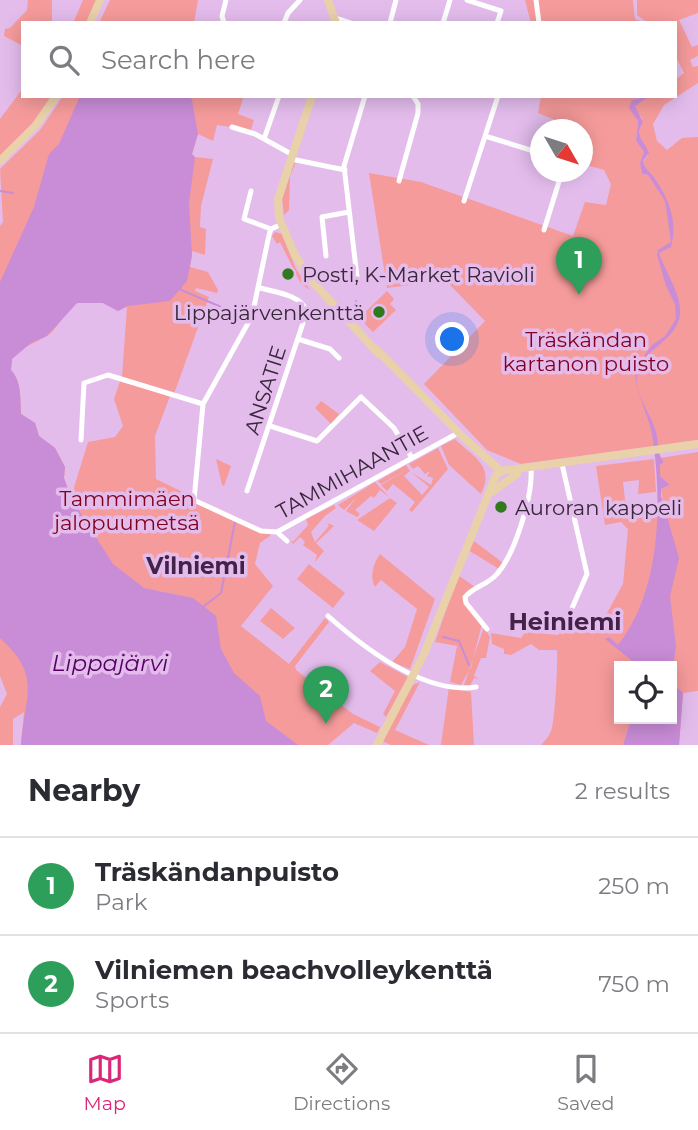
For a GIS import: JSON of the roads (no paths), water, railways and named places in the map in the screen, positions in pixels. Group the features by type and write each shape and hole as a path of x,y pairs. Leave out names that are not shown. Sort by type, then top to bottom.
{"main road":[{"path":"91,21 100,0"},
{"path":"328,0 336,20"},
{"path":"0,161 36,125 55,98"},
{"path":"312,98 280,194 283,224 299,261 324,295 502,477"},
{"path":"377,745 414,675 489,496 502,477 562,464 698,444"}],"street":[{"path":"223,21 226,0"},
{"path":"285,21 289,11 300,0"},
{"path":"391,21 396,0"},
{"path":"444,21 450,0"},
{"path":"467,0 501,10 498,21"},
{"path":"536,0 539,21"},
{"path":"264,139 278,98"},
{"path":"357,277 345,170 364,98"},
{"path":"399,181 418,113 418,104 414,98"},
{"path":"464,201 497,98"},
{"path":"232,127 264,139 292,157 345,170"},
{"path":"485,136 530,150"},
{"path":"544,230 559,182"},
{"path":"251,191 244,219 271,229 283,224"},
{"path":"326,256 322,217 349,212"},
{"path":"194,500 203,404 252,316 271,229"},
{"name":"ANSATIE","path":"247,491 298,339 306,306 295,299 260,288"},
{"path":"298,339 330,349 339,358"},
{"path":"81,440 84,383 108,376 203,404"},
{"path":"270,426 317,441 361,397 394,428 412,458"},
{"name":"TAMMIHAANTIE","path":"183,495 261,531 276,532 458,433"},
{"path":"562,464 587,574 562,631"},
{"path":"488,629 467,605 466,597 498,574 511,551 531,483 527,470"},
{"path":"276,532 287,541"},
{"path":"328,616 380,659 426,680 476,687"}],"water":[{"name":"Lippajärvi","path":"79,98 192,100 198,134 192,154 195,157 189,203 192,256 187,281 170,301 127,306 118,311 103,303 77,303 47,336 31,343 12,359 11,370 19,385 21,414 35,423 39,436 55,448 65,467 64,478 71,498 113,564 144,588 193,598 216,616 221,649 234,673 260,696 266,721 298,745 21,745 28,687 26,676 22,664 0,638 0,282 34,207 49,154 59,144"},
{"path":"646,98 635,106 643,122 640,135 649,153 643,161 660,187 671,211 673,238 671,247 659,253 676,291 680,314 671,333 641,363 637,372 640,396 637,388 635,368 652,345 665,336 676,319 675,304 666,286 657,255 658,250 671,242 665,201 648,175 642,174 640,163 644,152 636,141 638,121 629,108 632,100"},
{"path":"640,396 654,426 664,462 660,465 660,476 670,485 661,489 661,496 679,558 670,596 676,646 674,661 631,661 605,639 609,637 618,645 643,599 655,546 657,491 651,431"},
{"path":"677,688 683,693 679,745 623,745 629,724 677,724"}],"waterway":[{"path":"0,191 13,193"},
{"path":"179,289 247,318"},
{"path":"353,310 356,301"},
{"path":"204,606 221,593 235,522"},
{"path":"443,637 459,641 469,665"}],"place":[{"name":"Posti, K-Market Ravioli","path":"288,274"},
{"name":"Träskändanpuisto","path":"579,295"},
{"name":"Lippajärvenkenttä","path":"379,312"},
{"name":"Auroran kappeli","path":"501,507"},
{"name":"Vilniemen beachvolleykenttä","path":"326,724"}],"district":[{"name":"Vilniemi","path":"196,566"},
{"name":"Heiniemi","path":"565,621"}],"park label":[{"name":"Träskändan kartanon puisto","path":"586,351"},
{"name":"Tammimäen jalopuumetsä","path":"127,510"}]}
